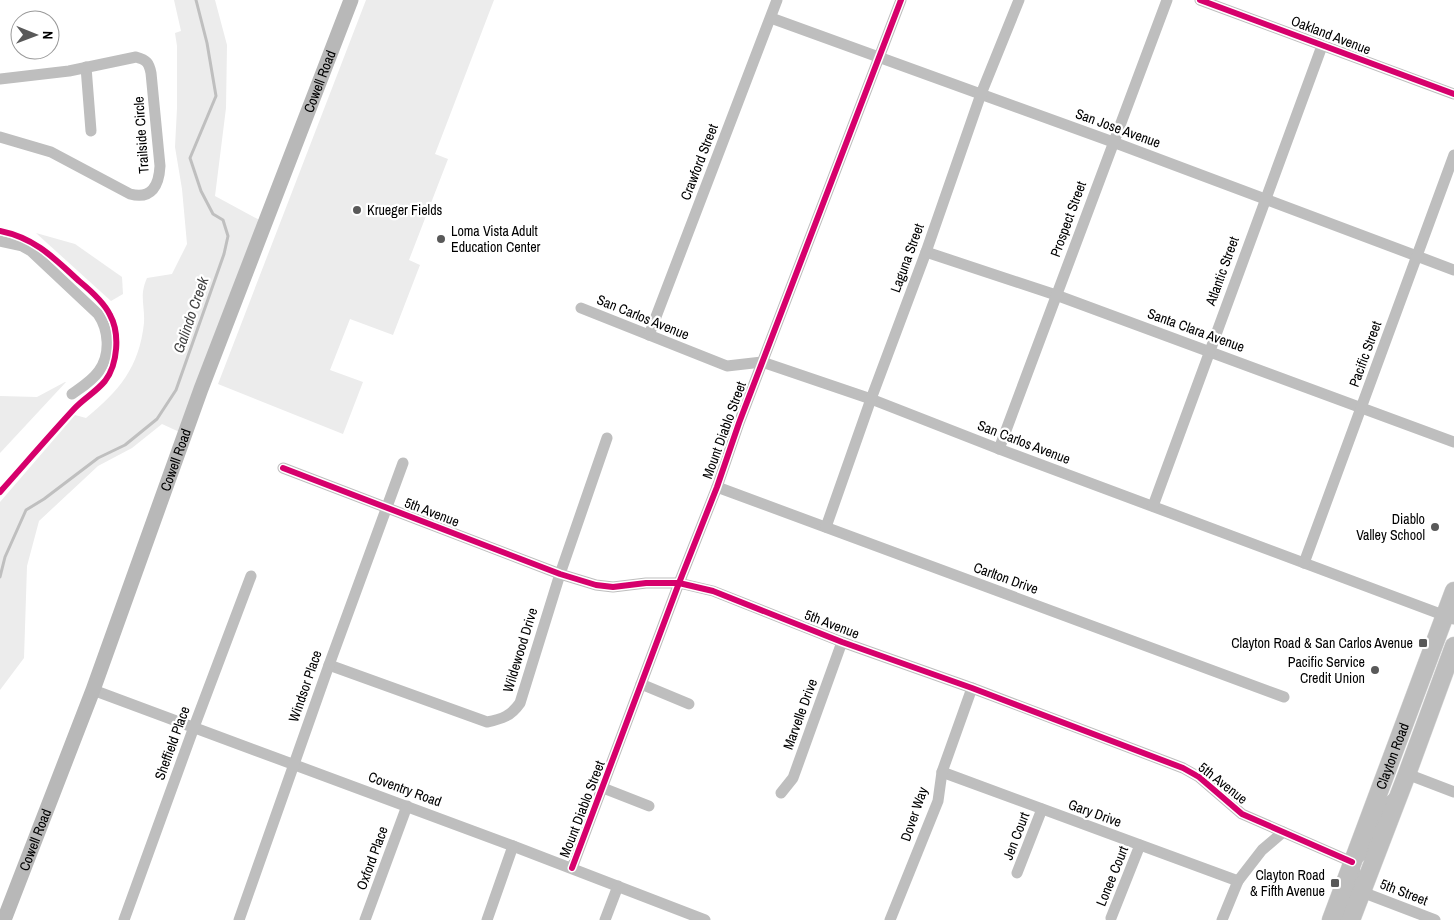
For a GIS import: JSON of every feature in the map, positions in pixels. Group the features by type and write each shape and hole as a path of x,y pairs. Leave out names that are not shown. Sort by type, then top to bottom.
{"main road":[{"name":"Clayton Road","path":"1330,920 1449,617 1454,592"},
{"name":"Clayton Road","path":"1351,920 1408,774 1454,646"}],"street":[{"name":"Cowell Road","path":"4,920 93,690 203,383 351,0"},
{"name":"Crawford Street","path":"649,335 771,18 776,0"},
{"name":"Mount Diablo Street","path":"572,868 679,583 717,488 762,362 901,0"},
{"name":"Laguna Street","path":"826,526 926,252 981,94 1019,0"},
{"name":"Prospect Street","path":"999,449 1167,0"},
{"name":"Oakland Avenue","path":"1200,0 1454,94"},
{"name":"San Jose Avenue","path":"771,18 1113,142 1454,270"},
{"name":"Atlantic Street","path":"1153,506 1322,46"},
{"name":"Trailside Circle","path":"0,79 69,71 136,57 149,63 160,166 159,179 154,188 147,194 137,196 51,152 0,137"},
{"path":"86,67 92,132"},
{"name":"Pacific Street","path":"1304,563 1454,155"},
{"name":"Santa Clara Avenue","path":"926,252 1056,295 1454,442"},
{"name":"San Carlos Avenue","path":"581,308 727,366 762,362 871,399 999,449 1449,617"},
{"name":"Wildewood Drive","path":"329,665 487,722 503,719 514,712 520,702 560,574 607,438"},
{"name":"Windsor Place","path":"239,920 403,462"},
{"name":"5th Avenue","path":"283,468 560,574 596,585 613,587 679,583 713,591 842,642 972,688 1183,768 1199,777 1242,814 1352,862"},
{"name":"Carlton Drive","path":"717,488 826,526 1284,697"},
{"name":"Sheffield Place","path":"124,920 251,576"},
{"name":"Marvelle Drive","path":"781,793 793,778 842,642"},
{"path":"641,684 689,704"},
{"name":"Dover Way","path":"890,920 938,801 942,772 972,688"},
{"name":"Coventry Road","path":"93,690 407,806 706,920"},
{"name":"Gary Drive","path":"942,772 1238,881"},
{"path":"1408,774 1454,792"},
{"path":"603,788 649,806"},
{"path":"1341,920 1357,878 1352,862 1366,852 1384,806 1400,793"},
{"name":"Oxford Place","path":"365,920 407,806"},
{"name":"Jen Court","path":"1017,873 1042,809"},
{"path":"1222,920 1238,881 1262,850 1283,832"},
{"name":"Lonee Court","path":"1111,918 1140,845"},
{"path":"488,920 513,846"},
{"path":"605,920 618,886"},
{"name":"5th Street","path":"1362,892 1435,920"}],"shaded area":[{"path":"174,0 215,0 227,45 226,108 215,196 265,223 186,435 162,424 132,448 98,466 39,521 27,566 24,658 0,690 0,502 75,415 86,418 118,388 126,377 132,366 141,339 144,323 143,295 147,278 172,274 187,244 182,189 175,147 177,46 175,33 181,31"},
{"name":"Krueger Fields","path":"366,0 494,0 435,154 448,159 409,260 420,265 393,335 350,319 330,370 363,382 343,434 218,384"},
{"path":"36,233 75,244 122,277 123,294 111,301"},
{"path":"65,382 0,453 0,396 37,397"}],"waterway":[{"name":"Galindo Creek","path":"0,577 5,557 26,510 44,499 98,458 125,445 157,419 176,390 224,254 228,236 223,220 213,214 201,191 190,158 216,96 207,43 196,0"},
{"path":"0,241 22,246 31,251 98,314 102,320 107,342 103,364 87,384 72,394"}],"cycle path":[{"path":"572,868 717,487 739,423 901,0"},
{"path":"1200,0 1454,94"},
{"path":"0,231 34,244 61,264 92,292 110,315 116,339 113,366 105,381 74,409 0,492"},
{"path":"283,468 560,574 596,585 613,587 646,583 679,583 713,591 842,642 972,688 1183,768 1199,777 1242,814 1352,862"}],"place":[{"name":"Krueger Fields","path":"357,210"},
{"name":"Loma Vista Adult Education Center","path":"441,239"},
{"name":"Diablo Valley School","path":"1435,527"},
{"name":"Clayton Road & San Carlos Avenue","path":"1423,643"},
{"name":"Pacific Service Credit Union","path":"1375,670"},
{"name":"Clayton Road & Fifth Avenue","path":"1335,883"}]}
